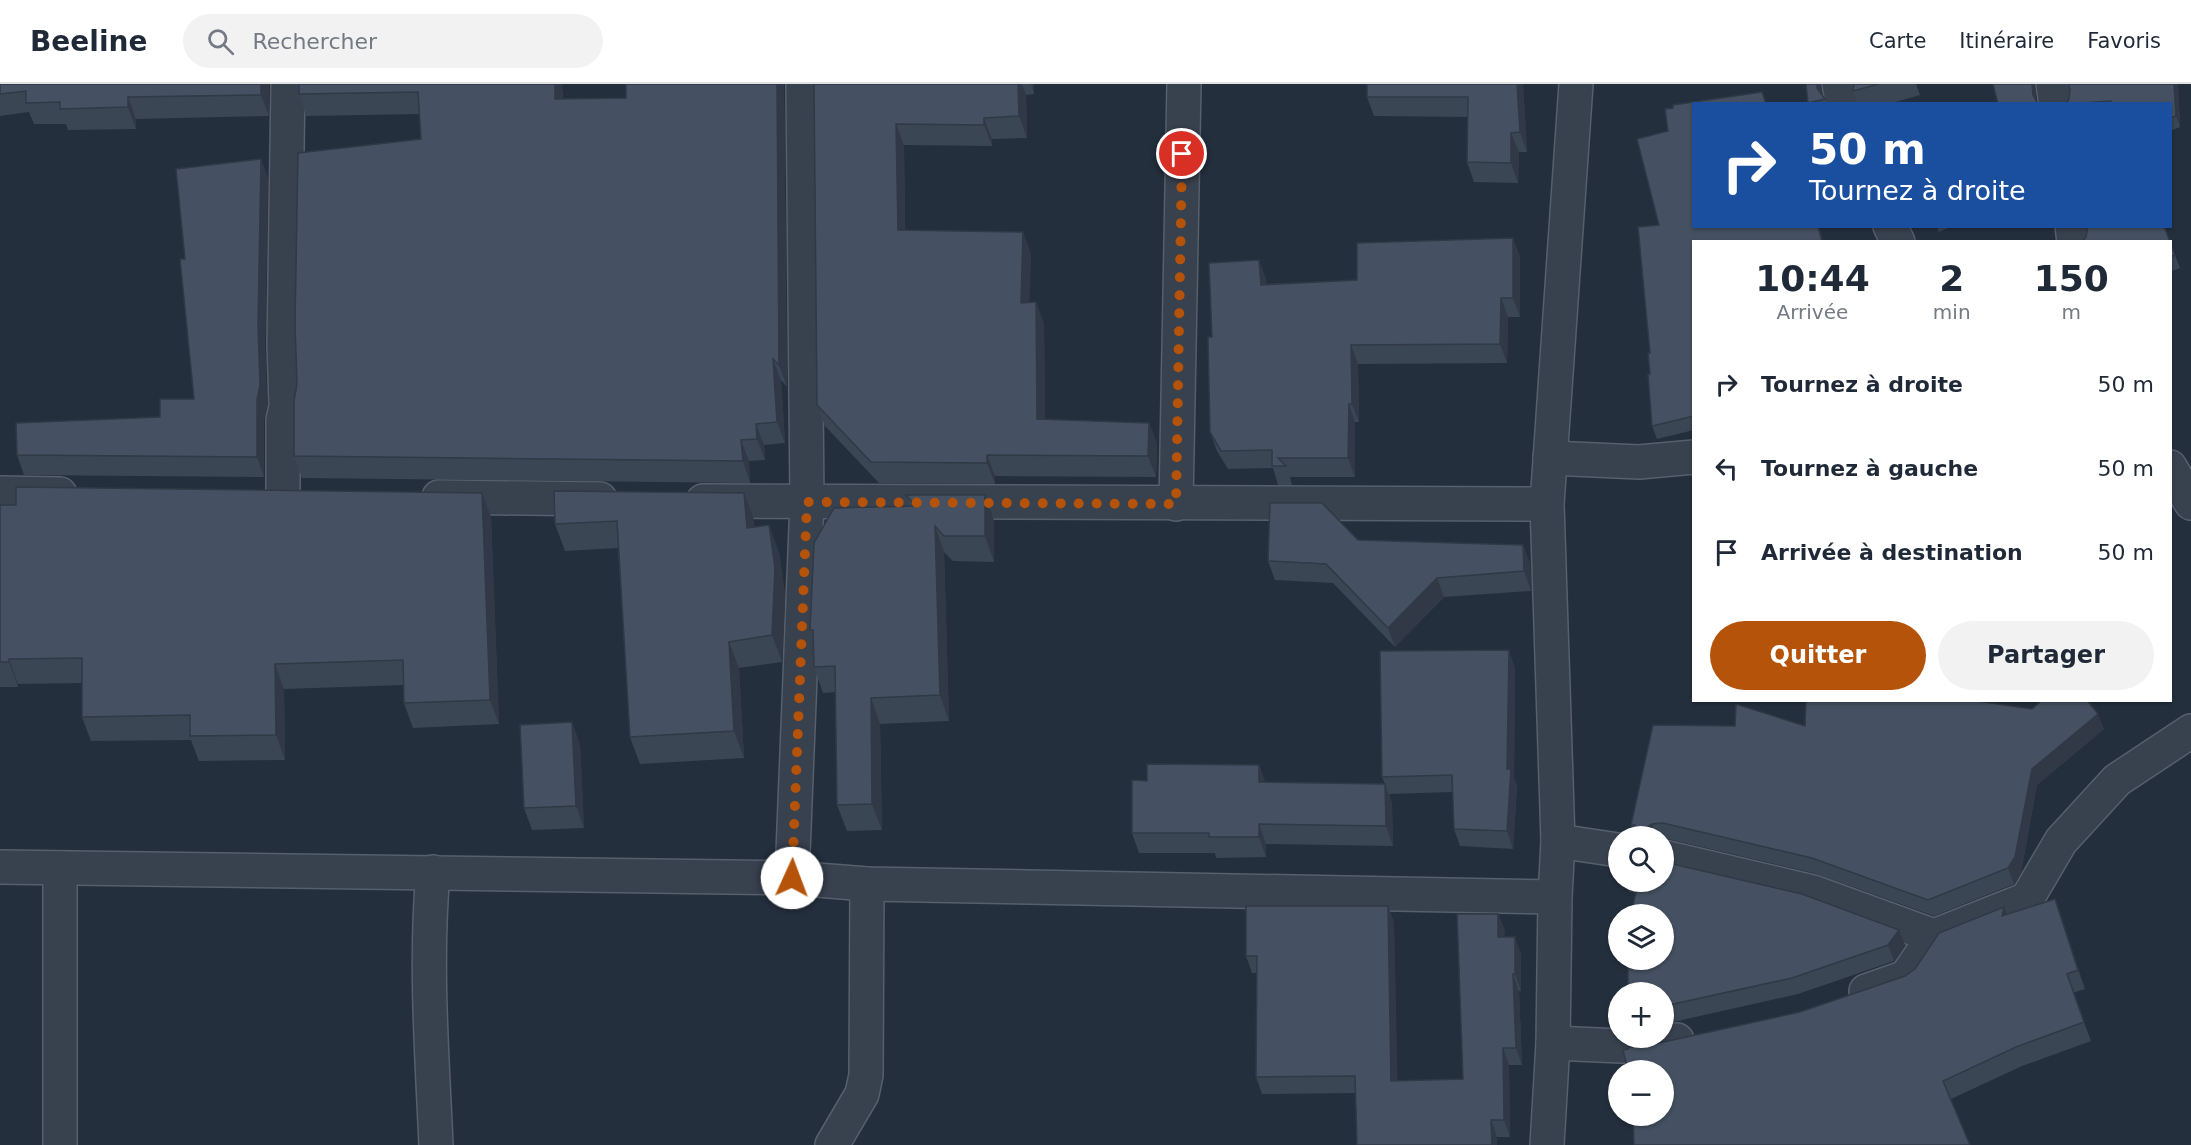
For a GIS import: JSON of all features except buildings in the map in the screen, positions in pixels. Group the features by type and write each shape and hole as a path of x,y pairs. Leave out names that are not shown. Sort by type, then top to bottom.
{"street":[{"path":"248,495 295,496 283,420 286,406 284,345 288,84"},
{"path":"792,878 807,502 803,84"},
{"path":"1176,504 1184,84"},
{"path":"1546,1145 1553,1043 1558,841 1547,504 1576,84"},
{"path":"1839,84 1843,102"},
{"path":"2053,84 2056,102"},
{"path":"1550,458 1639,462 1692,457"},
{"path":"2172,470 2191,503"},
{"path":"0,493 94,494"},
{"path":"413,497 627,500"},
{"path":"675,500 1547,504"},
{"path":"1834,1002 1906,977 1934,936 2026,899 2061,841 2116,780 2191,731"},
{"path":"1558,841 1608,848"},
{"path":"1674,859 1813,892 1934,936"},
{"path":"0,867 792,878 867,884 1555,897"},
{"path":"60,868 60,1145"},
{"path":"434,872 429,916 435,1145"},
{"path":"832,1145 862,1094 866,1075 867,884"},
{"path":"1553,1043 1644,1047 1701,1035"}],"route":[{"path":"792,878 807,502 1176,504 1182,154"}]}
